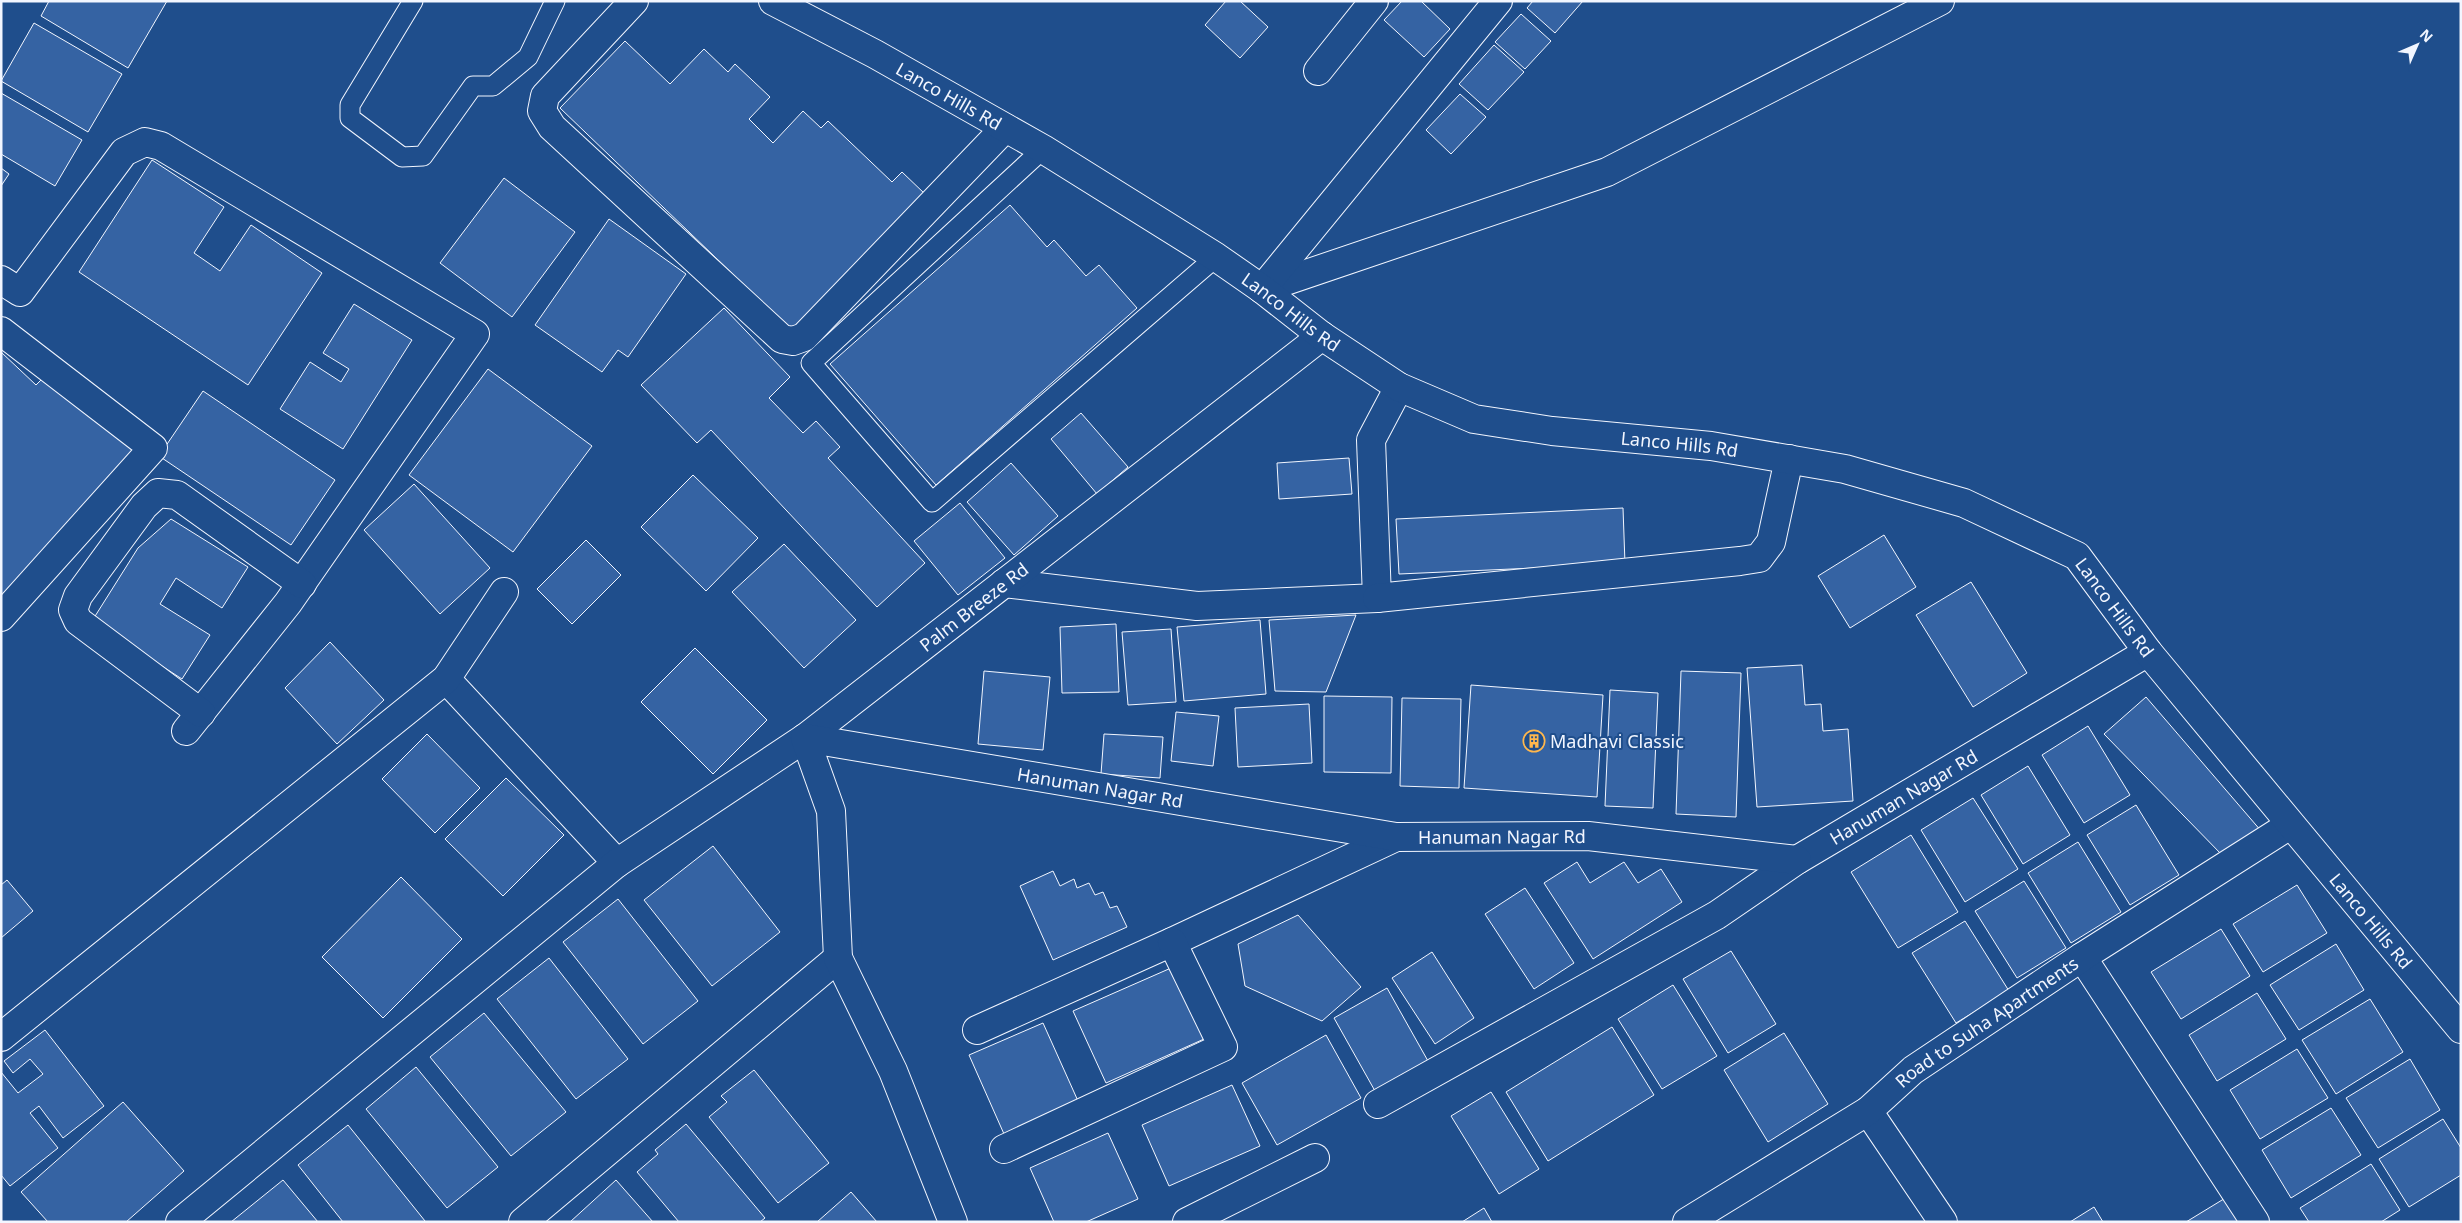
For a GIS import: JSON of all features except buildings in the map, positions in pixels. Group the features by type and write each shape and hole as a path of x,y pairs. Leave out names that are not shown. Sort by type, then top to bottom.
{"street":[{"path":"634,1 545,96 542,110 552,127 782,339 793,341 804,337 1005,128"},
{"name":"Lanco Hills Rd","path":"773,1 875,54 1044,149 1216,257 1322,336 1399,387 1474,419 1552,431 1710,446 1845,469 1964,503 2077,556 2148,652 2461,1029"},
{"path":"1318,71 1374,1"},
{"path":"1262,290 1498,1"},
{"path":"1262,290 1607,172 1940,1"},
{"path":"1,280 20,292 124,152 145,142 161,146 475,334 302,584 194,722 78,621 73,610 78,596 144,506 158,493 177,495 302,584"},
{"path":"1,331 153,448 1,617"},
{"name":"Palm Breeze Rd","path":"180,1222 617,863 805,738 1322,336"},
{"path":"1377,598 1371,440 1399,387"},
{"path":"1004,584 1197,606 1377,598 1759,558 1771,542 1789,459"},
{"path":"1,1036 446,679 504,592"},
{"name":"Hanuman Nagar Rd","path":"805,738 1396,837 1588,836 1797,860 2148,652"},
{"path":"446,679 617,863"},
{"path":"805,738 831,811 838,958 893,1071 953,1222"},
{"name":"Road to Suha Apartments","path":"1687,1222 1868,1111 1913,1070 2082,957 2290,825"},
{"path":"978,1030 1396,837"},
{"path":"1378,1104 1717,915 1797,860"},
{"path":"1004,1148 1223,1046 1172,942"},
{"path":"2082,957 2255,1222"},
{"path":"523,1222 838,958"},
{"path":"1868,1111 1943,1222"},
{"path":"1187,1222 1314,1158"}],"lane":[{"path":"413,1 350,105 350,118 402,157 423,156 472,86 493,86 528,56 556,1"},
{"path":"1044,149 811,363 932,502 1216,257"}],"place":[{"name":"Madhavi Classic","path":"1534,741"}]}
